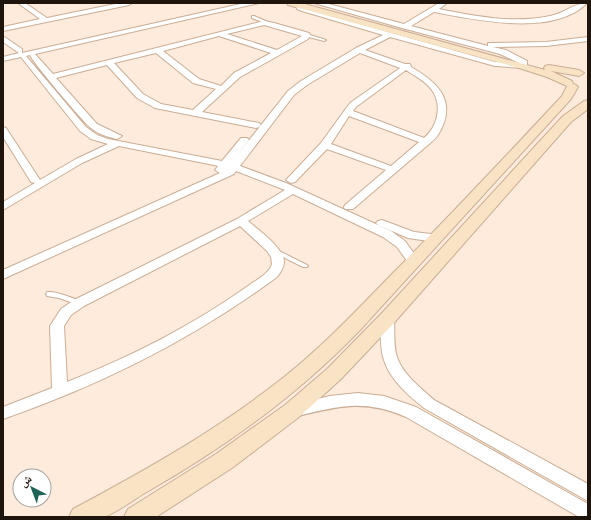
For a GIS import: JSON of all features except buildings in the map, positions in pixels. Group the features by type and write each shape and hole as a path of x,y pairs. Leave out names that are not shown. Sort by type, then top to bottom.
{"main road":[{"path":"297,4 524,64 582,84"},
{"path":"524,64 551,75 582,84"},
{"path":"81,517 142,485 264,403 326,353 414,262 567,97 582,84"},
{"path":"136,517 224,461 292,411 334,374 387,319 567,119 582,84"}],"street":[{"path":"21,3 46,20"},
{"path":"3,29 129,3"},
{"path":"13,52 233,3"},
{"path":"3,59 196,15 256,3"},
{"path":"317,3 503,52 524,64"},
{"path":"404,27 444,3"},
{"path":"433,10 491,20 522,21 560,16 576,9 584,3"},
{"path":"297,4 299,8 304,10 495,64 524,64"},
{"path":"162,15 190,9 208,9"},
{"path":"13,52 172,24 196,15"},
{"path":"50,76 268,23 306,35"},
{"path":"281,91 299,78 373,36 376,34 376,30"},
{"path":"221,34 276,52"},
{"path":"232,162 291,93 304,82 390,34"},
{"path":"194,114 220,88 236,75 305,37 306,35"},
{"path":"3,38 13,52 90,135 118,143 232,162"},
{"path":"472,44 522,45 588,39"},
{"path":"3,63 13,52 27,45"},
{"path":"157,50 196,81 220,88"},
{"path":"349,207 426,142 439,127 443,119 443,103 440,96 428,82 406,66 394,60 359,50"},
{"path":"13,52 50,76 94,126 104,132 122,138 232,162 349,207 405,233 420,237 436,238"},
{"path":"108,62 140,96 164,108 256,125"},
{"path":"60,392 57,326 66,312 79,303 241,221 292,185 325,145 347,112 364,96 406,66"},
{"path":"3,275 209,183 230,172 232,162 268,108"},
{"path":"347,112 426,142"},
{"path":"3,130 35,180"},
{"path":"3,198 86,150 90,143 90,135"},
{"path":"3,208 84,158 118,143"},
{"path":"325,145 394,170"},
{"path":"292,185 387,234 402,244 414,262"},
{"path":"3,413 60,392 142,355 235,301 268,278 276,270 278,258 272,250 241,221"},
{"path":"387,319 390,357 397,373 411,389 429,404 588,493"},
{"path":"292,411 345,401 366,399 389,403 411,412 588,514"}],"lane":[{"path":"253,17 268,23"},
{"path":"306,35 324,40"},
{"path":"272,250 305,266"},
{"path":"49,294 60,296 79,303"}]}
